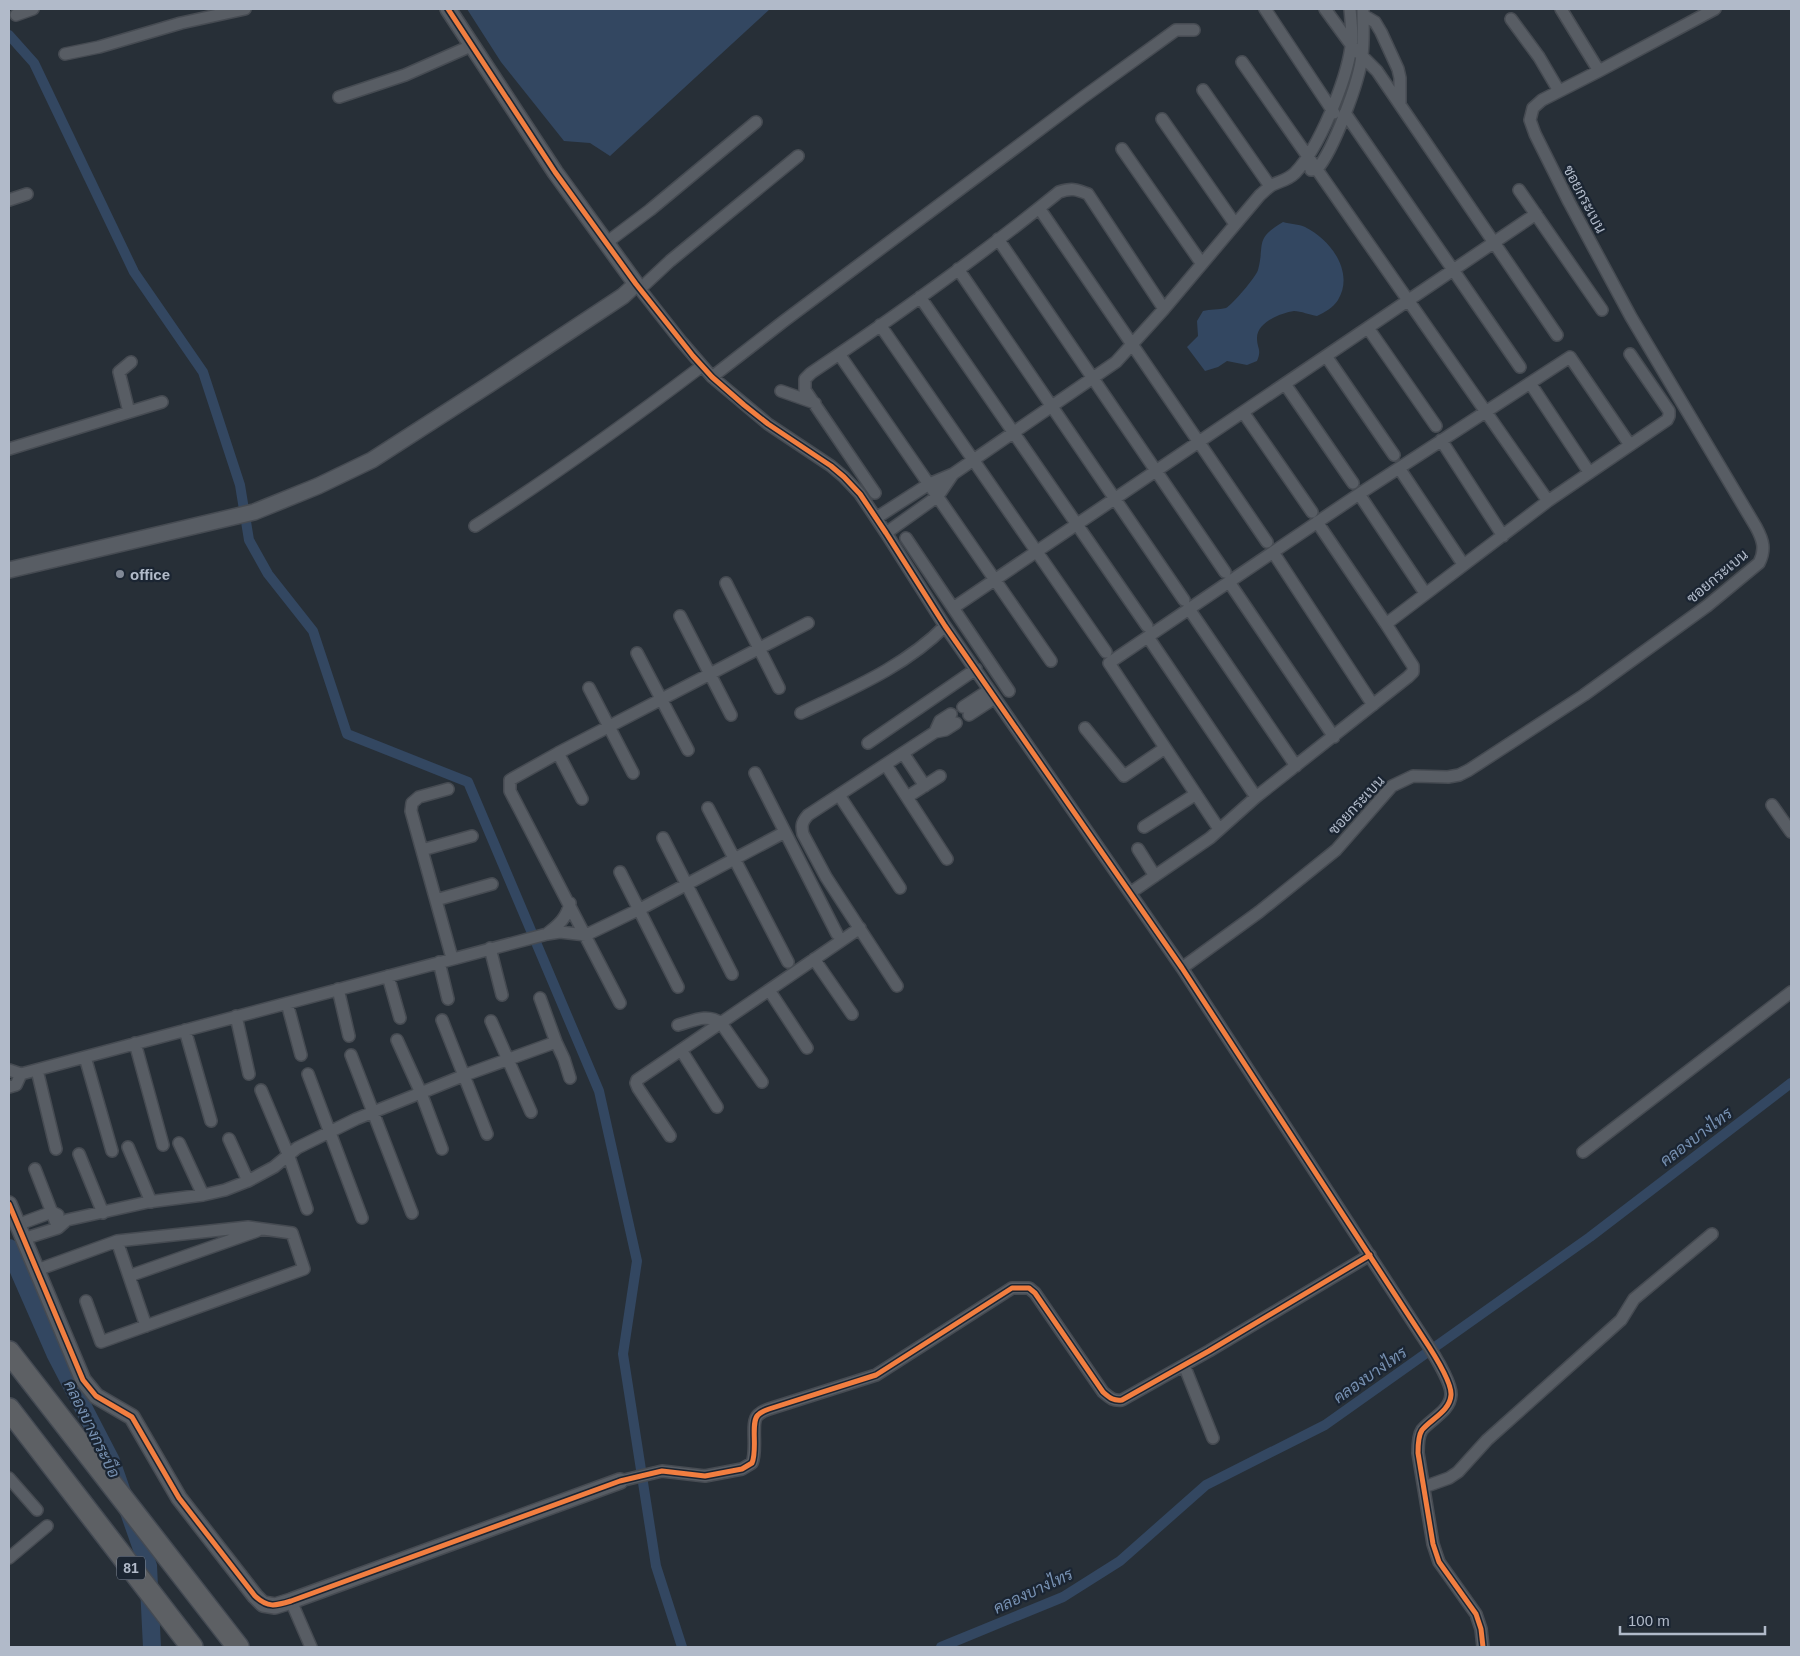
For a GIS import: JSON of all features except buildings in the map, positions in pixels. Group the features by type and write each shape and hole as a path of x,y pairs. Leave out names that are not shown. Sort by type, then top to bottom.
{"highway":[{"name":"81","path":"9,1352 238,1647"},
{"name":"81","path":"9,1409 192,1647"}],"street":[{"path":"16,16 33,9"},
{"path":"65,54 100,47 181,23 245,9"},
{"path":"448,9 555,172 638,287 702,366 712,377 768,424 831,466 860,494 945,626 1182,968 1436,1358 1451,1393 1445,1409 1421,1431 1418,1453 1433,1544 1439,1562 1476,1614 1481,1629 1483,1647"},
{"path":"1265,9 1331,110 1343,118 1453,270 1520,367"},
{"path":"1325,9 1352,46 1377,70 1558,335"},
{"path":"876,518 929,484 953,474 1116,362 1133,345 1260,195 1270,186 1288,180 1295,173 1315,147 1346,69 1352,46 1350,9"},
{"path":"1561,9 1599,71"},
{"name":"ซอยกระเบน","path":"1182,968 1260,912 1336,850 1392,786 1413,776 1448,777 1470,770 1584,695 1677,628 1752,571 1764,554 1764,546 1756,527 1631,317 1535,134 1530,120 1533,108 1542,100 1599,71 1709,10"},
{"path":"1295,173 1316,169 1327,154 1343,118 1362,56 1363,12"},
{"path":"1363,12 1378,27 1398,69 1400,104"},
{"path":"1511,18 1539,57 1559,91"},
{"path":"712,377 784,321 1176,30 1194,30"},
{"path":"339,98 405,75 473,45"},
{"path":"1242,62 1548,501"},
{"path":"1203,90 1270,186"},
{"path":"1162,119 1235,224"},
{"path":"606,243 650,210 756,122"},
{"path":"1122,148 1202,264"},
{"path":"9,570 254,512 318,486 372,460 638,287 798,156"},
{"path":"875,493 805,390 805,379 920,297 1059,192 1077,189 1088,194 1164,309"},
{"path":"1519,190 1602,310"},
{"path":"9,200 27,194"},
{"path":"1039,208 1267,542"},
{"path":"953,608 1536,214"},
{"path":"998,239 1334,737"},
{"path":"958,269 1296,766"},
{"path":"920,297 1077,524 1256,797"},
{"path":"880,326 1106,652"},
{"path":"1368,328 1436,426"},
{"path":"839,354 1051,661"},
{"path":"1386,624 1548,501 1667,420 1669,411 1630,354"},
{"path":"1326,356 1394,455"},
{"path":"1219,829 1109,663 1148,631 1187,604 1227,577 1273,552 1315,517 1359,494 1570,357 1630,445"},
{"path":"129,412 119,372 131,362"},
{"path":"475,526 566,466 702,366"},
{"path":"1530,383 1589,472"},
{"path":"1285,384 1353,483"},
{"path":"781,391 815,404"},
{"path":"9,449 162,402"},
{"path":"1130,893 1210,838 1256,797 1334,737 1413,672 1413,666 1386,624 1243,412"},
{"path":"1441,440 1503,536"},
{"path":"1399,468 1463,564"},
{"path":"886,533 938,496 953,474"},
{"path":"1359,494 1425,593"},
{"path":"906,538 1009,691"},
{"path":"1273,552 1373,705"},
{"path":"726,584 779,688"},
{"path":"680,616 731,715"},
{"path":"620,1003 570,903 510,791 510,780 608,726 808,623"},
{"path":"800,712 848,690 910,656 929,642 945,626"},
{"path":"637,653 688,750"},
{"path":"868,743 976,669"},
{"path":"589,688 633,773"},
{"path":"966,711 992,694"},
{"path":"897,986 826,876 803,834 801,826 808,815 935,732 940,721 954,719"},
{"path":"1086,728 1124,776 1165,748"},
{"path":"558,753 582,799"},
{"path":"903,753 925,786"},
{"path":"886,765 947,859"},
{"path":"755,773 837,934"},
{"path":"907,798 940,776"},
{"path":"448,789 419,797 412,804 411,811 452,958"},
{"path":"1144,827 1196,794"},
{"path":"839,795 900,888"},
{"path":"1772,805 1791,832"},
{"path":"708,808 788,962"},
{"path":"9,1070 21,1074 38,1070 547,934 560,932 586,935 639,910 785,832"},
{"path":"422,850 472,836"},
{"path":"663,838 732,974"},
{"path":"1138,849 1155,876"},
{"path":"620,872 678,987"},
{"path":"436,900 492,884"},
{"path":"547,934 558,926 568,914 570,903"},
{"path":"670,1136 636,1084 638,1080 860,928"},
{"path":"490,948 502,994"},
{"path":"814,959 852,1014"},
{"path":"439,962 448,999"},
{"path":"388,976 400,1018"},
{"path":"338,989 349,1036"},
{"path":"770,990 807,1048"},
{"path":"1584,1152 1791,992"},
{"path":"540,998 570,1078"},
{"path":"287,1003 301,1055"},
{"path":"236,1016 249,1074"},
{"path":"678,1025 706,1017 712,1017 722,1023 762,1082"},
{"path":"442,1020 487,1134"},
{"path":"491,1021 531,1112"},
{"path":"185,1030 211,1121"},
{"path":"397,1040 421,1093 442,1149"},
{"path":"23,1239 58,1228 67,1220 151,1202 225,1190 248,1181 274,1167 288,1154 331,1131 465,1075 556,1042"},
{"path":"135,1043 163,1146"},
{"path":"681,1050 717,1107"},
{"path":"351,1055 412,1213"},
{"path":"85,1057 112,1151"},
{"path":"38,1070 56,1149"},
{"path":"9,1087 16,1084 21,1074"},
{"path":"308,1074 331,1131 362,1218"},
{"path":"261,1090 288,1154 307,1209"},
{"path":"229,1139 248,1181"},
{"path":"179,1143 203,1195"},
{"path":"128,1147 151,1202"},
{"path":"79,1154 103,1213"},
{"path":"35,1169 58,1228"},
{"path":"9,1204 83,1380 96,1396 132,1417 179,1498 254,1596 263,1604 275,1606 291,1602 620,1481 662,1470 705,1476 742,1469 752,1463 756,1454 754,1422 758,1414 769,1408 876,1375 1012,1288 1029,1288 1035,1292 1103,1392 1116,1401 1122,1400 1184,1365 1370,1255"},
{"path":"18,1224 52,1212 67,1220"},
{"path":"37,1270 117,1242 248,1227 292,1233 304,1269 101,1342 86,1301"},
{"path":"129,1276 264,1228"},
{"path":"1424,1487 1458,1472 1487,1440 1621,1320 1634,1300 1712,1234"},
{"path":"117,1242 146,1326"},
{"path":"1184,1365 1213,1438"},
{"path":"9,1478 37,1510"},
{"path":"9,1558 47,1526"},
{"path":"291,1602 311,1647"}],"water":[{"path":"467,9 770,9 610,156 590,143 564,141 501,62"},
{"path":"1283,222 1305,227 1314,232 1331,248 1342,268 1344,278 1338,300 1331,308 1317,316 1294,311 1277,316 1265,323 1258,332 1259,354 1257,361 1247,365 1227,361 1218,367 1205,371 1187,347 1198,336 1197,321 1203,311 1226,308 1244,290 1258,270 1264,238"}],"waterway":[{"path":"9,35 34,63 134,272 203,372 240,485 249,540 268,574 313,631 347,734 468,782 599,1091 637,1261 623,1354 656,1566 682,1647"},
{"name":"คลองบางไทร","path":"941,1647 1063,1597 1120,1561 1206,1485 1325,1425 1590,1237 1791,1083"},
{"name":"คลองบางกระบือ","path":"9,1248 55,1353 111,1461 148,1566 152,1647"}],"cycle path":[{"path":"448,9 555,172 636,284 693,356 712,377 744,405 768,424 831,466 860,494 945,626 1182,968 1430,1348 1448,1382 1451,1395 1447,1406 1422,1430 1418,1441 1418,1453 1433,1544 1439,1562 1476,1614 1481,1629 1483,1647"},
{"path":"9,1204 83,1380 96,1396 132,1417 179,1498 255,1596 264,1603 272,1605 291,1601 620,1481 662,1471 705,1476 742,1469 752,1463 754,1457 755,1423 758,1415 769,1409 876,1375 1012,1288 1029,1288 1035,1293 1103,1392 1112,1399 1122,1400 1209,1351 1370,1255"}],"place":[{"name":"office","path":"120,574"}]}
